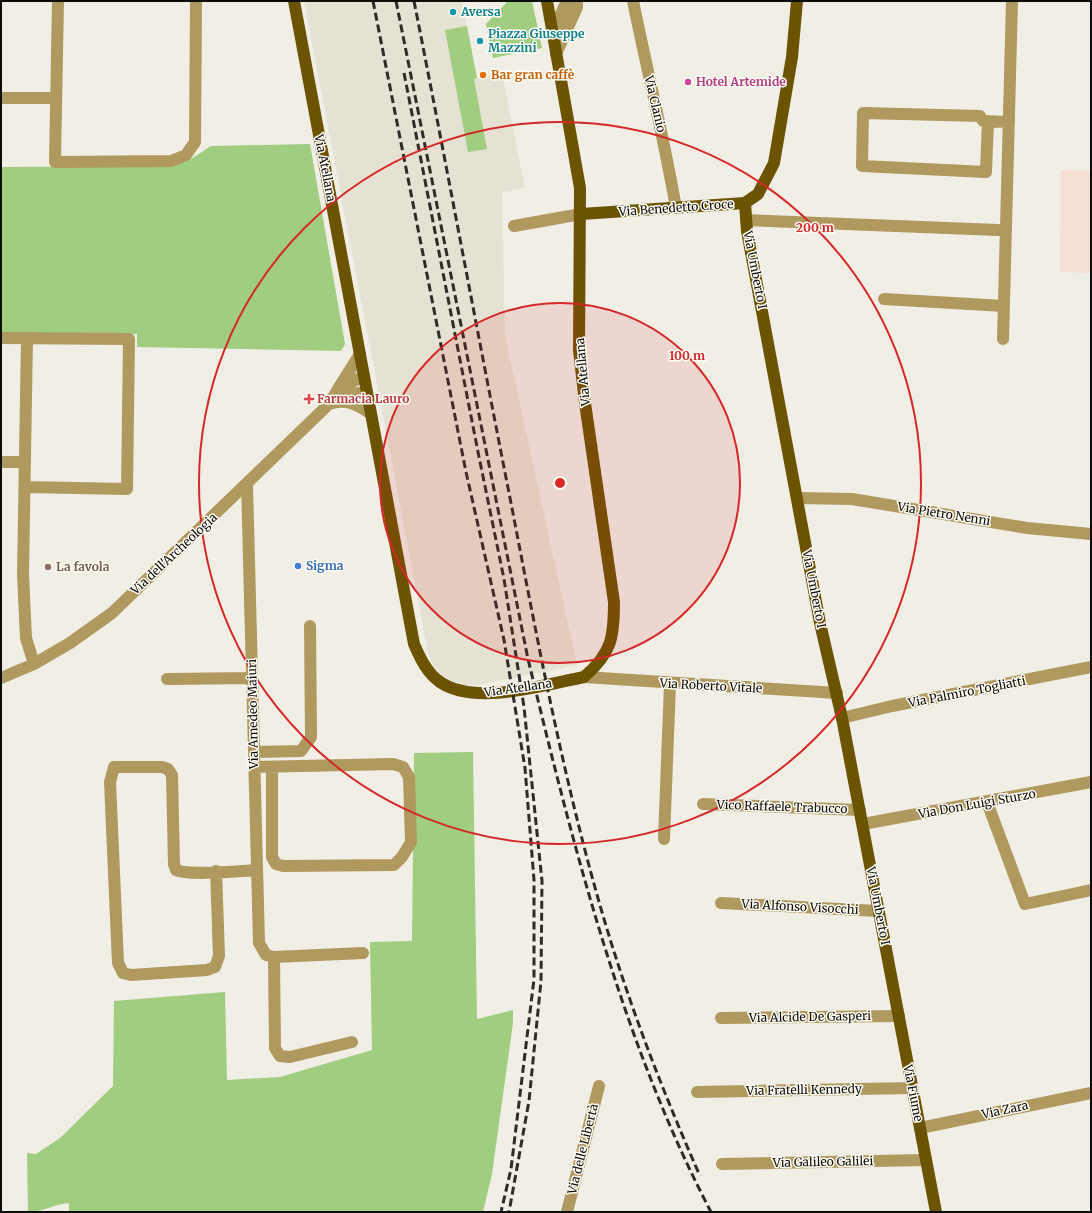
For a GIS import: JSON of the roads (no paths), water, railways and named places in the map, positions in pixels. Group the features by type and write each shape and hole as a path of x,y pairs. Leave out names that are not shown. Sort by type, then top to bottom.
{"main road":[{"name":"Via Atellana","path":"294,1 414,644 425,667 439,682 462,692 486,694 584,677 595,668 606,654 614,631 614,602 585,403 580,350 580,188 547,1"},
{"name":"Via Benedetto Croce","path":"581,214 745,203 758,194 774,163 792,57 797,1"},
{"name":"Via Umberto I","path":"745,203 746,220 820,623 838,693 878,911 891,973"},
{"name":"Via Fiume","path":"891,973 936,1212"}],"street":[{"path":"58,1 55,162 171,161 186,155 195,142 196,1"},
{"path":"552,33 567,1"},
{"path":"556,54 577,7 577,1"},
{"name":"Via Clanio","path":"633,1 654,103 668,154 676,208"},
{"path":"1003,339 1012,1"},
{"path":"1,98 56,98"},
{"path":"988,122 986,172 862,166 863,113 980,116 983,121 1009,122"},
{"name":"Via Benedetto Croce","path":"514,226 581,214"},
{"path":"746,220 998,230"},
{"path":"884,299 1004,306"},
{"path":"1,338 129,339 127,489 25,487"},
{"path":"27,338 23,574 26,638 34,664"},
{"path":"336,398 360,354"},
{"path":"336,398 364,376"},
{"name":"Via dell'Archeologia","path":"1,678 34,664 70,643 112,613 336,398 367,392"},
{"path":"336,398 356,404 371,414"},
{"path":"1,462 25,462"},
{"name":"Via Amedeo Maiuri","path":"247,484 259,943 266,955 274,957"},
{"name":"Via Pietro Nenni","path":"798,498 852,499 1027,528 1091,534"},
{"path":"254,752 301,751 311,737 310,626"},
{"name":"Via Palmiro Togliatti","path":"842,718 892,706 1091,667"},
{"name":"Via Roberto Vitale","path":"584,677 670,684 838,693"},
{"path":"167,679 252,678"},
{"path":"664,839 670,684"},
{"path":"254,767 393,764 403,768 409,777 411,842 402,857 394,865 282,866 276,864 272,857 272,767"},
{"path":"216,871 219,956 215,967 207,970 131,975 123,973 118,963 110,782 114,767 162,767 168,769 172,775 174,864 176,870 182,872 216,871 257,870"},
{"name":"Via Don Luigi Sturzo","path":"863,824 1091,782"},
{"path":"987,802 1025,904 1091,890"},
{"name":"Vico Raffaele Trabucco","path":"703,804 860,810"},
{"name":"Via Alfonso Visocchi","path":"722,903 878,911"},
{"path":"352,1042 290,1056 280,1056 275,1048 274,957 363,953"},
{"name":"Via Alcide De Gasperi","path":"721,1018 899,1016"},
{"name":"Via delle Libertà","path":"567,1212 599,1086"},
{"name":"Via Fratelli Kennedy","path":"697,1092 912,1088"},
{"name":"Via Zara","path":"920,1128 1091,1093"},
{"name":"Via Galileo Galilei","path":"722,1164 925,1160"}],"railway":[{"path":"373,1 466,472 504,640 525,768 534,880 534,979 511,1169 501,1212"},
{"path":"396,1 528,659 563,800 603,942 626,1011 651,1080 679,1147 711,1212"},
{"path":"414,1 531,608 576,816 604,919 636,1017 660,1081 700,1176"},
{"path":"404,73 504,579 524,707 542,881 541,981 529,1101 509,1212"}],"place":[{"name":"Aversa","path":"453,12"},
{"name":"Piazza Giuseppe Mazzini","path":"480,41"},
{"name":"Bar gran caffè","path":"483,75"},
{"name":"Hotel Artemide","path":"688,82"},
{"name":"Farmacia Lauro","path":"309,399"},
{"name":"Sigma","path":"298,566"},
{"name":"La favola","path":"48,567"}]}
